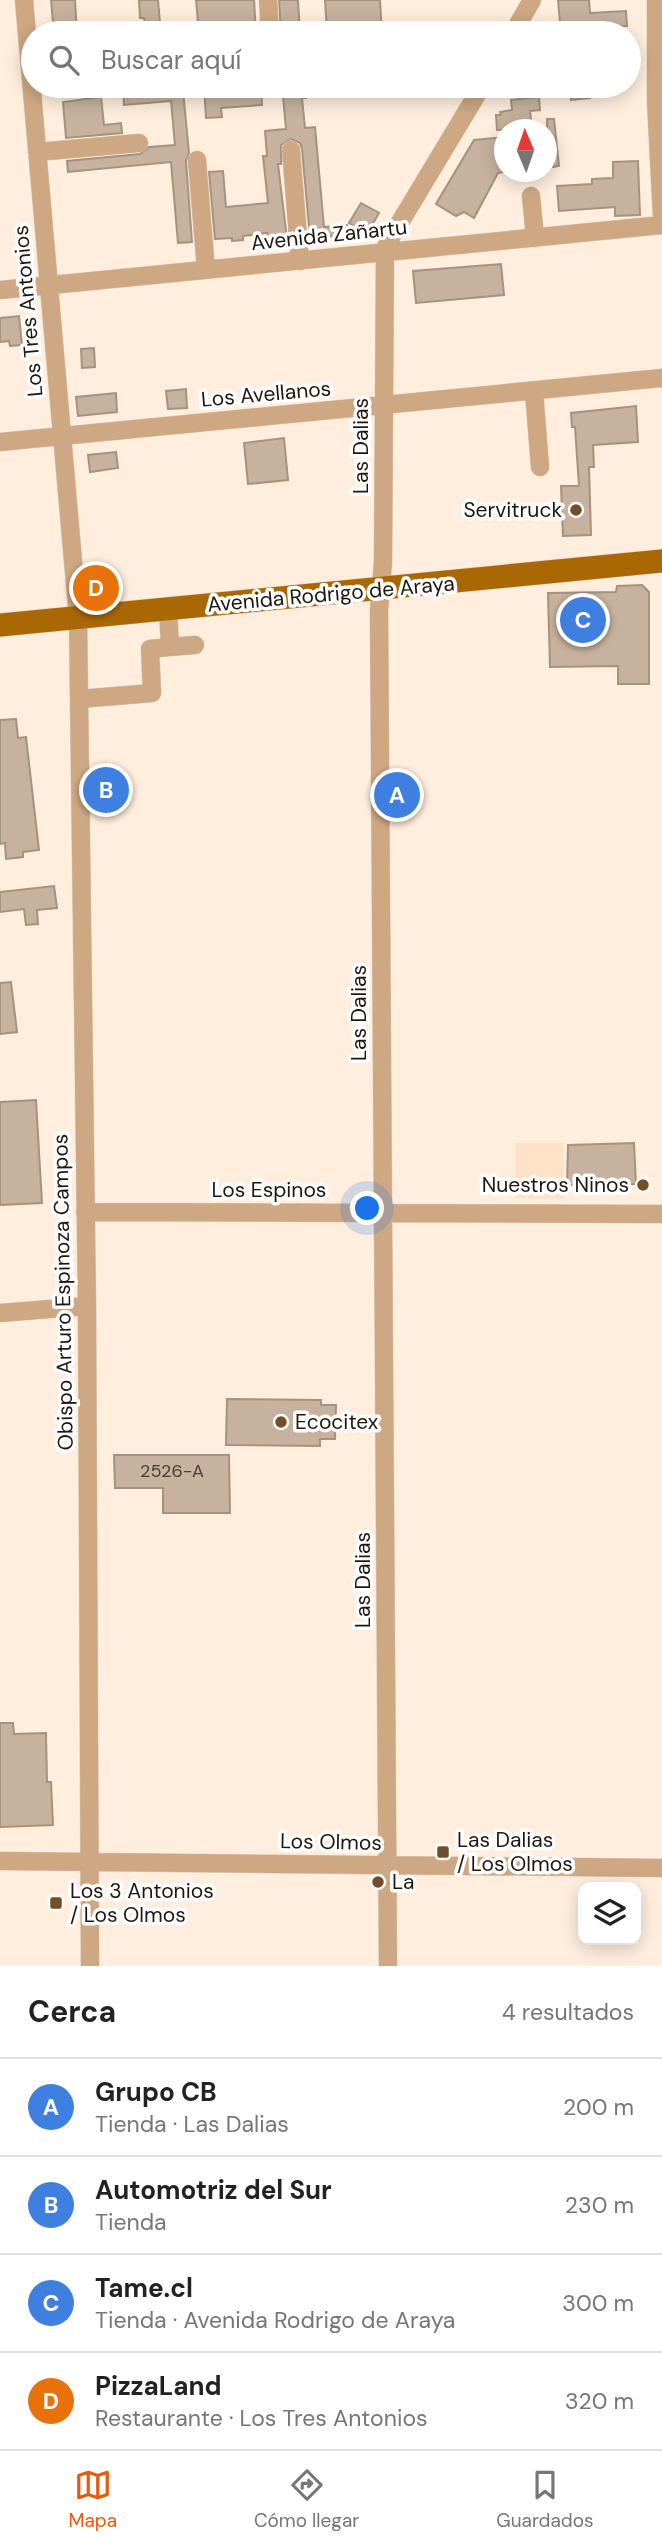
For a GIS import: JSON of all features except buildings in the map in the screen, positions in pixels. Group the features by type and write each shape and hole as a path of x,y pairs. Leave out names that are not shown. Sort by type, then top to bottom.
{"main road":[{"name":"Avenida Rodrigo de Araya","path":"0,625 662,561"}],"street":[{"name":"Los Tres Antonios","path":"24,0 26,21"},
{"path":"268,0 270,21"},
{"path":"520,21 532,0"},
{"path":"656,0 662,218"},
{"name":"Los Tres Antonios","path":"32,98 78,618"},
{"name":"Las Dalias","path":"388,1966 380,589 383,562 385,252 387,244 475,98"},
{"path":"37,152 139,143"},
{"path":"290,150 300,261"},
{"path":"197,160 206,270"},
{"path":"531,196 535,237"},
{"name":"Avenida Zañartu","path":"0,290 662,225"},
{"name":"Los Avellanos","path":"0,442 662,378"},
{"path":"534,391 540,467"},
{"path":"168,609 170,647"},
{"name":"Obispo Arturo Espinoza Campos","path":"78,618 87,1306 90,1966"},
{"path":"79,699 152,693 150,649 195,645"},
{"name":"Los Espinos","path":"85,1212 662,1214"},
{"path":"0,1313 87,1306"},
{"name":"Los Olmos","path":"0,1861 662,1868"}],"shaded area":[{"path":"515,1143 564,1143 564,1199 515,1198"}],"place":[{"name":"Servitruck","path":"576,510"},
{"name":"PizzaLand","path":"96,588"},
{"name":"Tame.cl","path":"583,620"},
{"name":"Automotriz del Sur","path":"106,790"},
{"name":"Grupo CB","path":"397,795"},
{"name":"Nuestros Ninos","path":"643,1185"},
{"name":"Ecocitex","path":"281,1422"},
{"name":"Las Dalias / Los Olmos","path":"443,1852"},
{"name":"La","path":"378,1882"},
{"name":"Los 3 Antonios / Los Olmos","path":"56,1903"}]}
